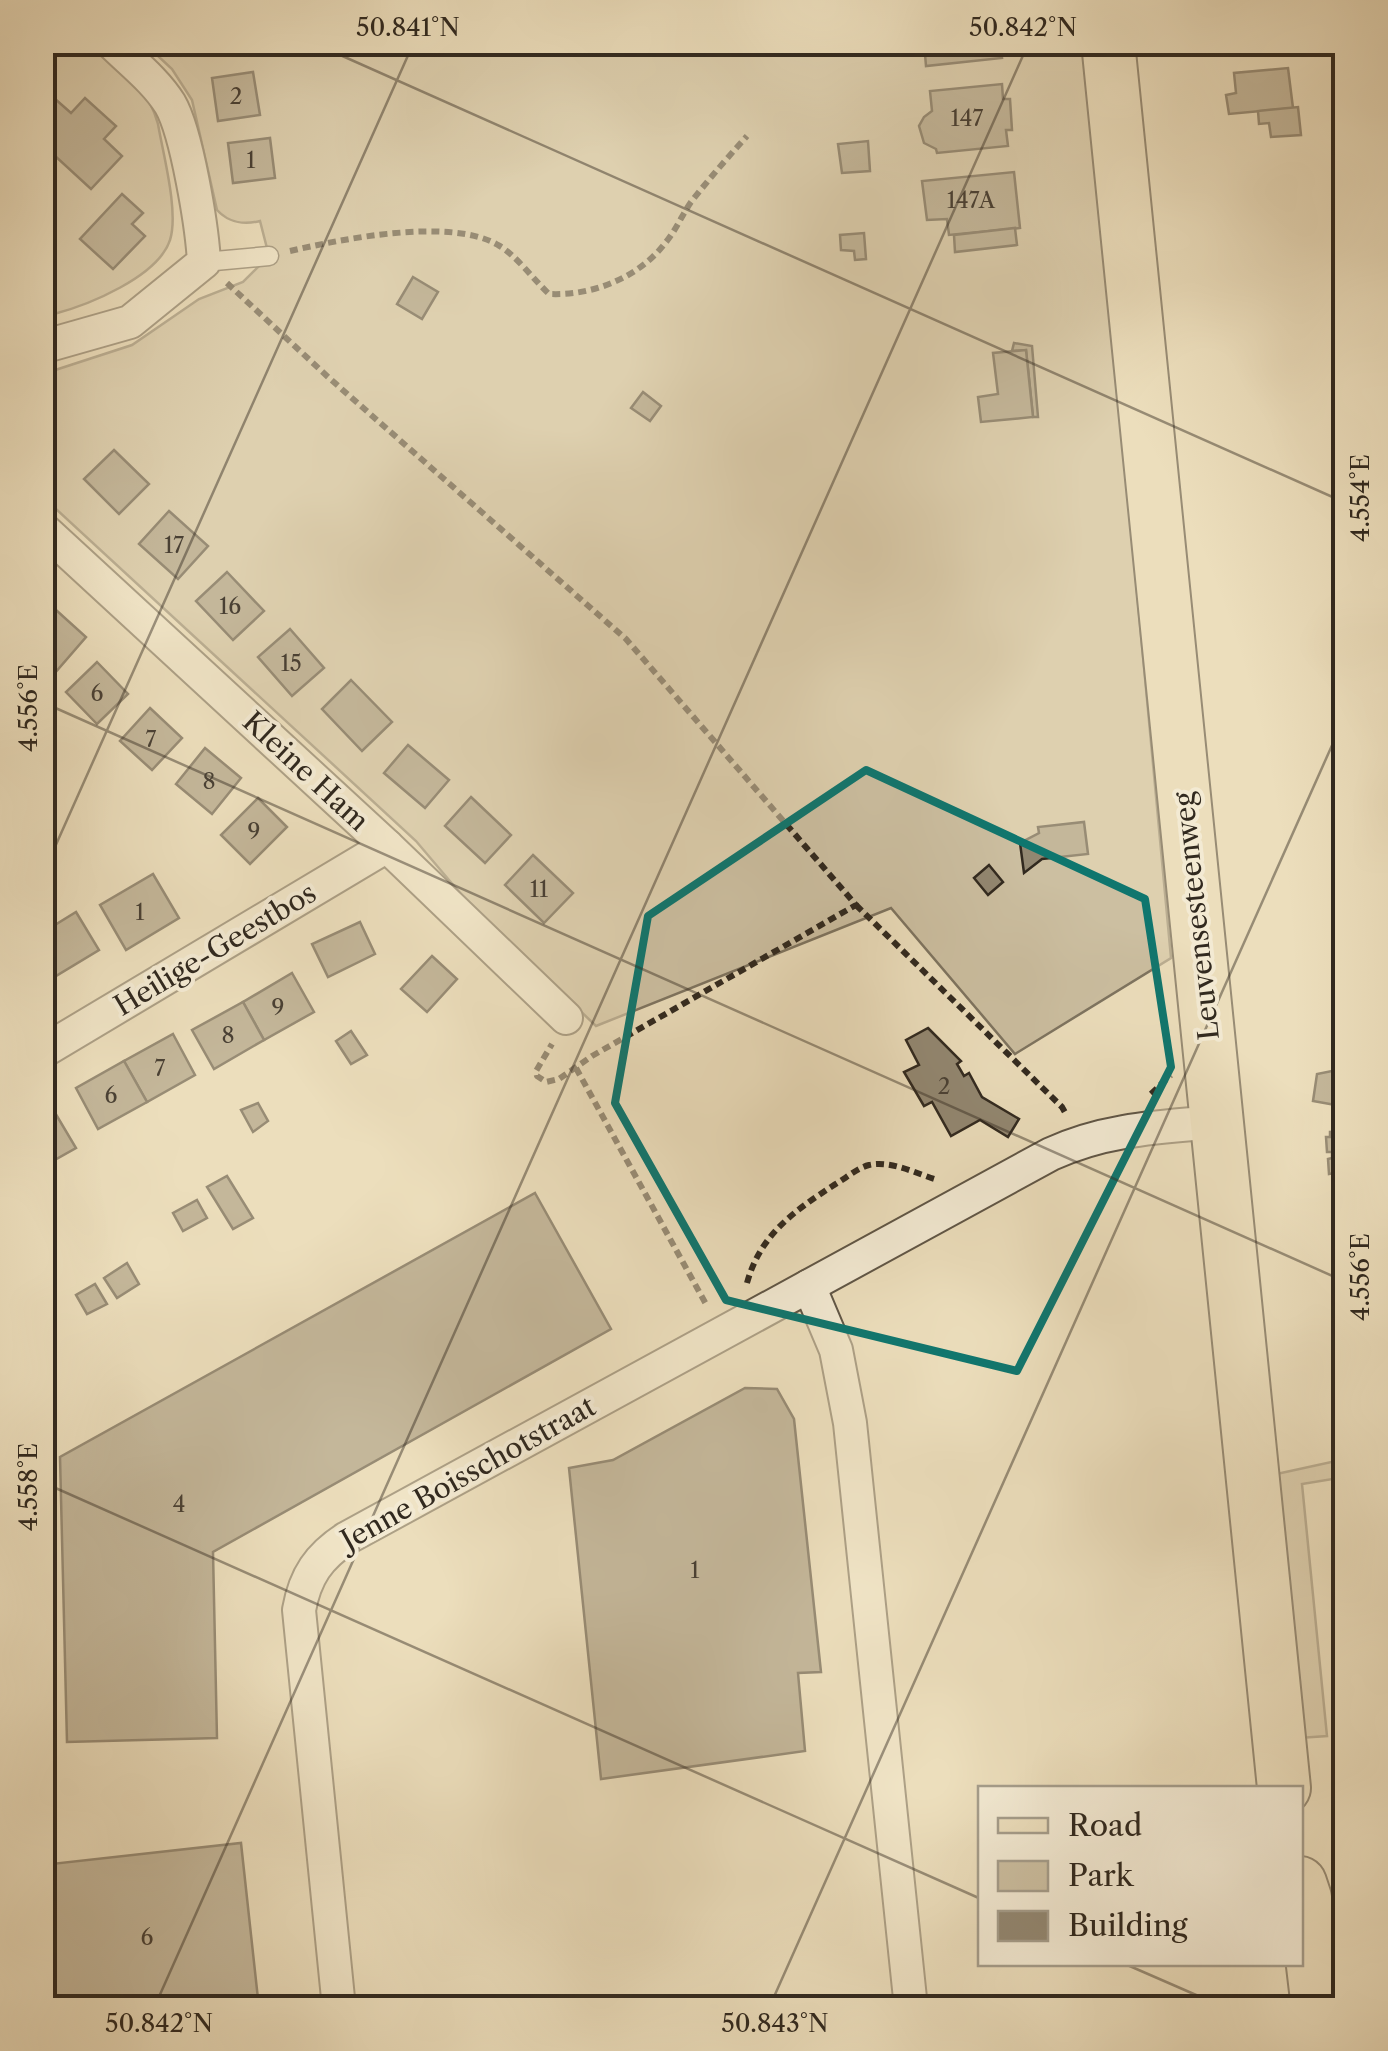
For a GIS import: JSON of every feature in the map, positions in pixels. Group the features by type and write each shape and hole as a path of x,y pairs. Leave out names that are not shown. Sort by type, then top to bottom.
{"main road":[{"name":"Leuvensesteenweg","path":"1108,42 1284,1786"},
{"path":"1303,1892 1318,2008"},
{"path":"1292,1966 1295,2008"}],"street":[{"path":"42,347 130,322 204,262 202,225 172,108 160,90 111,42"},
{"name":"Kleine Ham","path":"42,528 387,846 566,1018"},
{"name":"Heilige-Geestbos","path":"42,1052 387,846"},
{"name":"Jenne Boisschotstraat","path":"339,2008 299,1610 306,1580 321,1558 347,1538 718,1326 809,1286 1081,1140 1118,1130 1217,1122"},
{"path":"809,1286 836,1350 845,1386 911,2008"}],"lane":[{"path":"204,262 269,256"}],"path":[{"path":"269,256 350,237 431,232 477,235 502,246 549,294 577,296 616,281 666,244 688,207 747,136"},
{"path":"204,262 328,377 626,639 856,905 1062,1107 1070,1120 1056,1127"},
{"path":"566,1018 538,1066 537,1076 546,1082 559,1079 592,1056 856,905"},
{"path":"1139,1100 1170,1078 1188,1038 1208,1036"},
{"path":"576,1068 718,1326 744,1294 754,1260 773,1232 802,1206 860,1169 883,1165 940,1180 951,1178"}],"highlighted area":[{"path":"866,770 1145,899 1171,1067 1017,1371 726,1300 615,1103 648,916"}],"green space":[{"path":"42,43 95,43 141,89 158,124 173,214 170,240 152,266 120,288 54,314 43,267"},
{"path":"144,43 1086,43 1171,958 1015,1054 891,908 596,1026 471,906 416,841 43,497 43,374 132,345 199,299 243,282 269,256 260,221 237,222 217,210 192,100 172,69"},
{"path":"1345,1459 1345,1477 1302,1484 1327,1736 1299,1738 1272,1475"}],"building":[{"path":"924,42 1000,42 1002,58 926,66"},
{"path":"1288,68 1293,108 1229,114 1226,95 1236,93 1234,73"},
{"path":"253,72 260,115 218,121 212,78"},
{"path":"1002,84 1003,99 1010,99 1012,130 1006,130 1008,146 937,153 924,143 919,126 932,111 930,91"},
{"path":"54,98 71,113 85,98 116,126 104,139 122,156 91,189 42,144 42,111"},
{"path":"1298,107 1301,135 1271,137 1269,123 1259,124 1258,111"},
{"path":"270,138 275,178 233,183 228,143"},
{"path":"868,141 870,171 842,173 838,144"},
{"path":"1014,172 1020,228 949,235 947,219 927,220 922,181"},
{"path":"122,194 143,213 132,224 145,236 113,269 80,239"},
{"path":"1015,228 1017,245 955,252 954,235"},
{"path":"864,233 866,259 855,260 854,251 841,250 840,235"},
{"path":"413,277 438,292 422,319 397,304"},
{"path":"1014,343 1032,346 1038,417 1033,417 1026,350 1012,351"},
{"path":"1026,350 1033,417 981,422 978,397 998,394 993,353"},
{"path":"643,392 661,406 650,421 631,408"},
{"path":"114,450 149,484 119,514 84,479"},
{"path":"169,511 208,546 178,579 139,544"},
{"path":"227,572 264,611 233,640 196,601"},
{"path":"56,610 86,637 54,674 42,664 42,626"},
{"path":"290,629 324,668 292,696 258,657"},
{"path":"97,662 128,694 97,724 66,692"},
{"path":"351,680 392,722 362,751 322,709"},
{"path":"150,708 182,738 152,770 120,741"},
{"path":"408,745 449,780 425,808 384,773"},
{"path":"205,748 241,778 212,814 176,784"},
{"path":"471,797 511,835 485,863 445,826"},
{"path":"258,798 287,827 250,864 221,835"},
{"path":"1084,822 1088,854 1042,859 1024,873 1020,843 1039,833 1038,827"},
{"path":"533,855 573,893 544,923 505,885"},
{"path":"989,865 1003,882 988,895 974,878"},
{"path":"153,874 179,918 126,950 100,905"},
{"path":"76,912 99,950 51,979 42,966 42,933"},
{"path":"360,922 375,954 328,977 312,944"},
{"path":"432,956 457,979 427,1012 401,989"},
{"path":"292,973 314,1012 264,1040 243,1002"},
{"path":"243,1002 264,1040 214,1069 192,1030"},
{"path":"928,1028 961,1061 957,1064 964,1076 969,1073 982,1097 1019,1119 1008,1137 980,1120 951,1136 932,1102 924,1106 904,1072 919,1065 906,1040"},
{"path":"351,1031 367,1055 351,1064 336,1041"},
{"path":"173,1034 195,1075 147,1102 124,1061"},
{"path":"124,1061 147,1102 98,1129 76,1088"},
{"path":"1337,1070 1338,1089 1343,1089 1341,1106 1313,1101 1317,1074"},
{"path":"258,1103 268,1121 253,1132 241,1110"},
{"path":"51,1106 76,1148 42,1167 42,1111"},
{"path":"1346,1131 1346,1177 1334,1178 1334,1173 1329,1174 1328,1159 1332,1152 1327,1152 1326,1137 1330,1137 1330,1132"},
{"path":"227,1176 253,1218 233,1229 207,1187"},
{"path":"535,1193 611,1329 213,1552 217,1738 67,1742 60,1457"},
{"path":"197,1200 207,1218 183,1231 173,1213"},
{"path":"127,1263 139,1284 117,1298 104,1278"},
{"path":"95,1284 107,1304 87,1314 76,1295"},
{"path":"745,1388 777,1389 794,1419 821,1672 798,1673 805,1751 601,1779 569,1468 613,1460"},
{"path":"241,1843 259,2008 42,2008 42,1865"}]}
